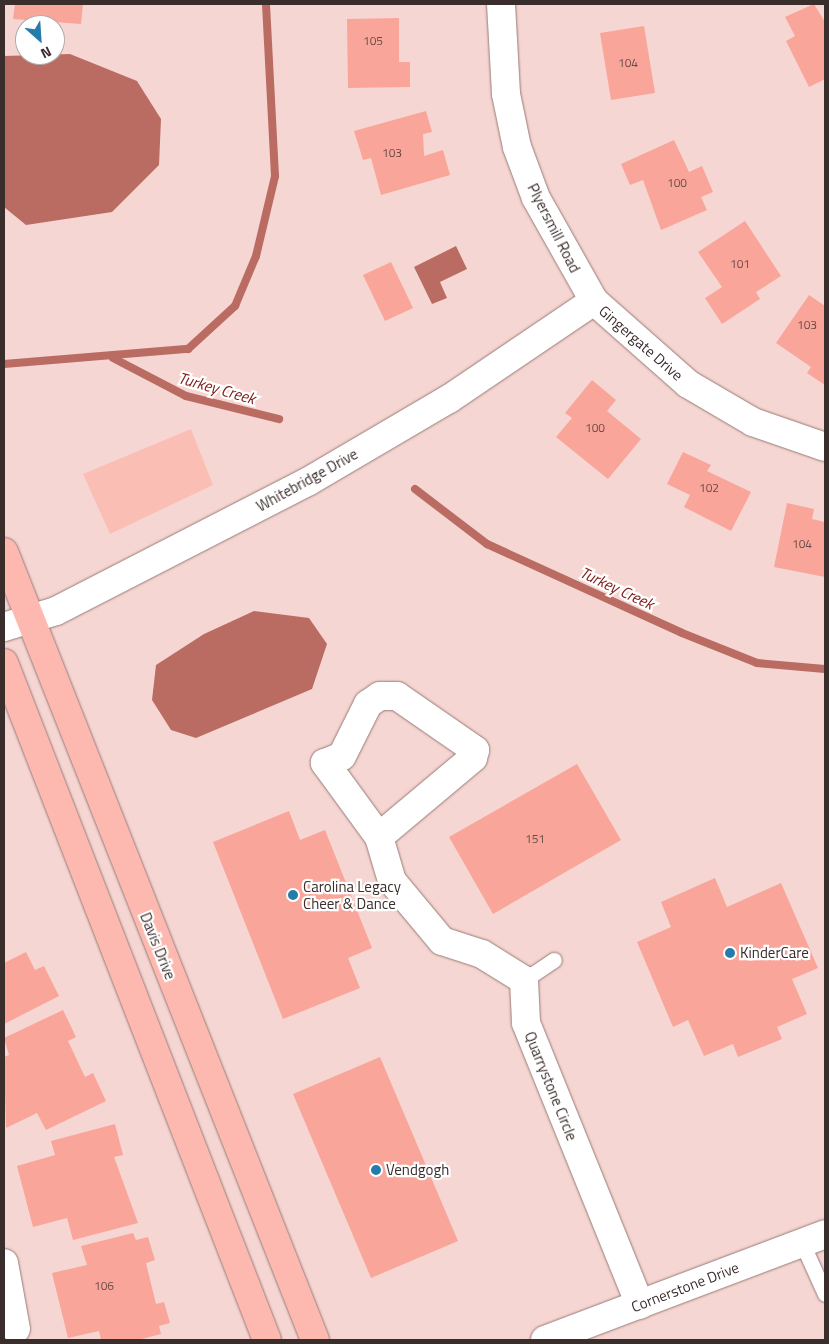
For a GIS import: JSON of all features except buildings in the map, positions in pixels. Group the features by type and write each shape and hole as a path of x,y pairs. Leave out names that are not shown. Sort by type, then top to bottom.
{"main road":[{"name":"Davis Drive","path":"4,552 315,1340"},
{"path":"4,663 267,1340"}],"street":[{"name":"Plyersmill Road","path":"501,4 506,94 517,147 536,198 594,301"},
{"name":"Gingergate Drive","path":"594,301 688,384 753,422 825,447"},
{"name":"Whitebridge Drive","path":"4,628 56,611 309,481 449,399 594,301"},
{"path":"379,837 473,758 474,750 397,696 380,696 368,704 342,756 325,763 379,837 392,881 442,941 482,954 524,980"},
{"name":"Quarrystone Circle","path":"524,980 526,1023 640,1305"},
{"name":"Cornerstone Drive","path":"552,1339 813,1238"},
{"path":"4,1263 13,1331"}],"lane":[{"path":"524,980 554,960"},
{"path":"813,1238 825,1294"}],"shaded area":[{"path":"65,54 70,54 137,81 161,119 159,165 112,212 26,225 4,207 4,56 15,56 15,65 65,65"},
{"path":"456,246 467,269 440,282 447,298 432,304 414,267"},
{"path":"191,429 213,485 110,534 83,474"},
{"path":"254,611 309,618 327,644 312,689 196,738 171,730 152,700 156,665 204,634"}],"waterway":[{"path":"4,364 188,349 235,306 256,256 275,176 266,4"},
{"name":"Turkey Creek","path":"113,358 186,396 279,419"},
{"name":"Turkey Creek","path":"415,489 487,544 682,633 757,663 825,669"}],"place":[{"name":"Carolina Legacy Cheer & Dance","path":"293,895"},
{"name":"KinderCare","path":"730,953"},
{"name":"Vendgogh","path":"376,1170"}]}
